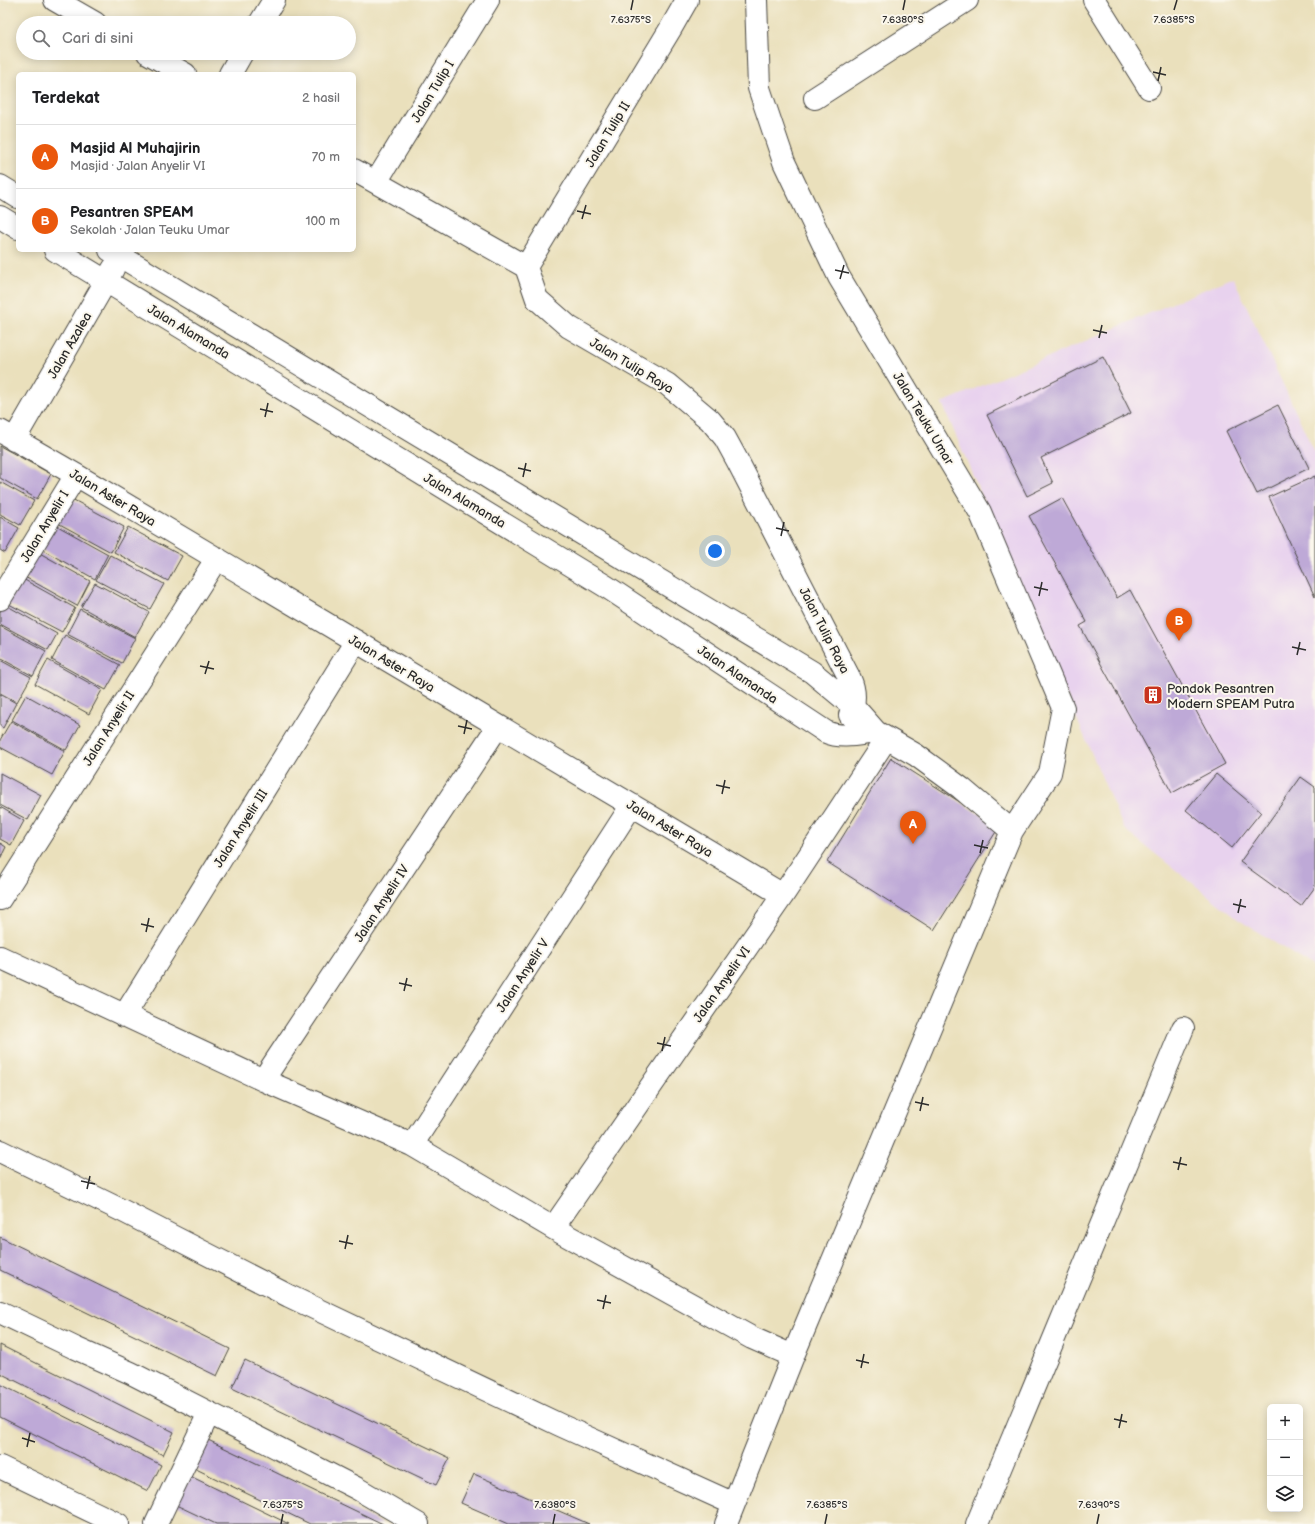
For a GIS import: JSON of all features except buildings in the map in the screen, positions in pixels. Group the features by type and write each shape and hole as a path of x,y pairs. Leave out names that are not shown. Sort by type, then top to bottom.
{"street":[{"path":"264,16 274,0"},
{"name":"Jalan Tulip I","path":"376,182 488,0"},
{"name":"Jalan Tulip II","path":"526,267 687,0"},
{"name":"Jalan Teuku Umar","path":"726,1524 793,1356 1012,831 1050,773 1063,708 980,512 839,277 784,162 760,88 756,0"},
{"path":"815,98 967,0"},
{"path":"1094,0 1149,88"},
{"path":"58,1 83,16"},
{"path":"160,60 181,72"},
{"path":"231,72 238,60"},
{"path":"356,171 526,267"},
{"path":"0,186 16,196"},
{"path":"0,217 16,227"},
{"name":"Jalan Alamanda","path":"58,252 607,588 826,732 833,736 881,735"},
{"path":"118,252 812,672 854,707 881,735 916,755 961,788 1012,831"},
{"name":"Jalan Azalea","path":"7,435 106,281 118,252"},
{"name":"Jalan Tulip Raya","path":"526,267 537,299 569,327 667,384 710,420 725,438 850,679 854,692 854,707"},
{"name":"Jalan Aster Raya","path":"7,435 783,895"},
{"name":"Jalan Anyelir I","path":"0,599 76,475"},
{"name":"Jalan Anyelir II","path":"0,899 216,558"},
{"name":"Jalan Anyelir III","path":"124,1016 356,641"},
{"path":"841,736 854,707"},
{"name":"Jalan Anyelir IV","path":"263,1080 498,726"},
{"name":"Jalan Anyelir VI","path":"553,1228 783,895 881,735"},
{"name":"Jalan Anyelir V","path":"412,1145 632,805"},
{"path":"0,957 263,1080 412,1145 553,1228 752,1338 793,1356"},
{"path":"977,1524 1183,1028"},
{"path":"0,1151 124,1211 289,1296 560,1425 734,1504"},
{"path":"0,1312 131,1373 358,1489 418,1524"},
{"path":"156,1524 209,1413"},
{"path":"0,1467 118,1524"}],"shaded area":[{"path":"1233,277 1315,453 1315,968 1239,920 1124,829 942,403"}],"place":[{"name":"Pesantren SPEAM","path":"1179,641"},
{"name":"Pondok Pesantren Modern SPEAM Putra","path":"1153,695"},
{"name":"Masjid Al Muhajirin","path":"913,844"}]}
